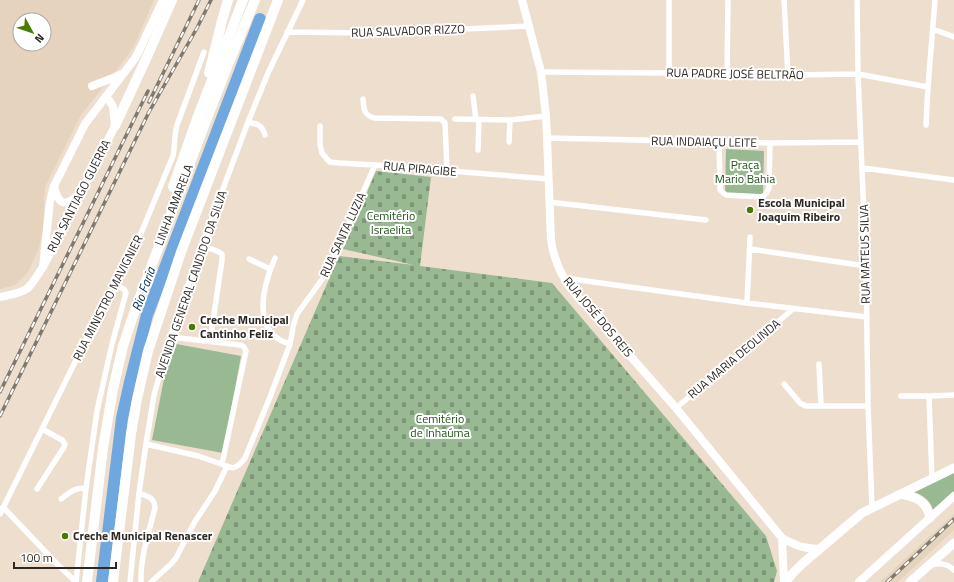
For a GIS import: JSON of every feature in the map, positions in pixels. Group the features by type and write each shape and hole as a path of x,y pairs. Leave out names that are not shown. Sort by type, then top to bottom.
{"highway":[{"path":"115,126 172,0"},
{"path":"198,116 228,0"},
{"path":"159,243 167,206 198,116 243,0"},
{"name":"LINHA AMARELA","path":"87,582 103,448 113,389 123,346 159,243 201,132 255,0"},
{"name":"LINHA AMARELA","path":"113,582 131,434 139,387 148,351 181,252 278,0"},
{"path":"265,33 285,0"}],"main road":[{"path":"785,582 802,564 862,513 954,468"},
{"path":"901,494 919,500 929,511 930,518"},
{"path":"910,582 954,543"}],"street":[{"name":"RUA SANTIAGO GUERRA","path":"43,267 50,201 54,186 85,124 136,57 163,0"},
{"name":"AVENIDA GENERAL CANDIDO DA SILVA","path":"130,582 139,493 154,395 170,337 202,245 248,122 268,73 303,0"},
{"name":"RUA JOSÉ DOS REIS","path":"522,0 541,72 548,138 550,240 553,253 564,278 575,293 676,408 782,538 802,548 819,549"},
{"path":"669,0 669,73"},
{"path":"727,74 728,0"},
{"path":"784,0 788,75"},
{"name":"RUA MATEUS SILVA","path":"857,0 872,508"},
{"path":"926,124 935,0"},
{"name":"RUA SALVADOR RIZZO","path":"287,32 372,33 530,26"},
{"path":"933,29 954,37"},
{"name":"RUA MINISTRO MAVIGNIER","path":"0,514 83,346 132,255 173,156 177,125 204,52"},
{"name":"RUA PADRE JOSÉ BELTRÃO","path":"541,72 788,75 858,74 928,87"},
{"path":"92,86 124,73"},
{"path":"106,96 113,106 115,126"},
{"path":"473,96 478,120 478,150"},
{"path":"363,99 366,113 374,118 443,120 445,123 446,171"},
{"path":"454,119 510,120 546,116"},
{"path":"509,142 510,120"},
{"path":"248,122 256,123 260,126 264,136"},
{"name":"RUA SANTIAGO GUERRA","path":"0,297 23,291 28,287 43,267 115,126"},
{"name":"RUA PIRAGIBE","path":"320,126 320,144 322,153 330,162 549,179"},
{"name":"RUA INDAIAÇU LEITE","path":"548,138 770,143 861,142"},
{"path":"719,142 720,190 726,195 761,197 765,196 769,188 770,143"},
{"name":"RUA SANTA LUZIA","path":"225,465 233,468 237,467 245,458 290,344 297,314 326,274 375,165"},
{"path":"863,168 954,180"},
{"path":"54,186 56,196 58,200 62,202 67,203 72,201 81,192"},
{"path":"549,202 706,220"},
{"path":"747,303 750,237"},
{"path":"202,245 222,254 210,341"},
{"path":"750,249 866,266"},
{"path":"275,258 265,284 263,296 265,318 267,327 273,334 278,339 290,344"},
{"path":"249,259 270,269"},
{"path":"564,278 793,309 867,317"},
{"path":"76,582 86,488 97,411 112,344 126,298 126,293 124,290 116,286"},
{"name":"RUA MARIA DEOLINDA","path":"676,408 793,309"},
{"path":"151,582 176,558 194,523 215,491 225,465 246,351 244,346 241,344 170,337"},
{"path":"819,364 821,406"},
{"path":"784,384 800,403 806,406 868,406"},
{"path":"901,396 954,395"},
{"path":"928,396 932,479"},
{"path":"37,490 65,444 62,440 42,429"},
{"path":"146,444 198,456 225,465"},
{"path":"61,499 75,489 86,488"},
{"path":"139,493 152,498 155,503 143,558 141,582"},
{"path":"859,582 954,496"},
{"path":"4,507 58,565 76,582"},
{"path":"782,538 785,582"},
{"path":"928,565 942,564 954,570"}],"shaded area":[{"path":"0,0 154,0 134,46 81,115 45,187 43,228 39,248 28,272 15,285 0,289"},
{"path":"954,514 954,530 898,582 880,582"}],"green space":[{"name":"Praça Mario Bahia","path":"726,149 764,151 763,194 725,193"},
{"name":"Cemitério de Inhaúma","path":"376,171 431,177 420,266 552,283 766,536 777,571 774,582 198,582 339,256 414,265 343,249"},
{"path":"171,343 241,356 223,453 152,440"},
{"path":"954,473 954,491 933,510 926,499 914,492"}],"waterway":[{"name":"Rio Faria","path":"102,582 122,418 147,315 260,19"}],"railway":[{"path":"149,102 199,0"},
{"path":"0,416 149,112 197,28 211,0"},
{"path":"0,392 148,91"},
{"path":"887,582 954,519"}],"place":[{"name":"Escola Municipal Joaquim Ribeiro","path":"750,210"},
{"name":"Creche Municipal Cantinho Feliz","path":"192,327"},
{"name":"Creche Municipal Renascer","path":"65,536"}],"park label":[{"name":"Cemitério Israelita","path":"391,223"}]}
